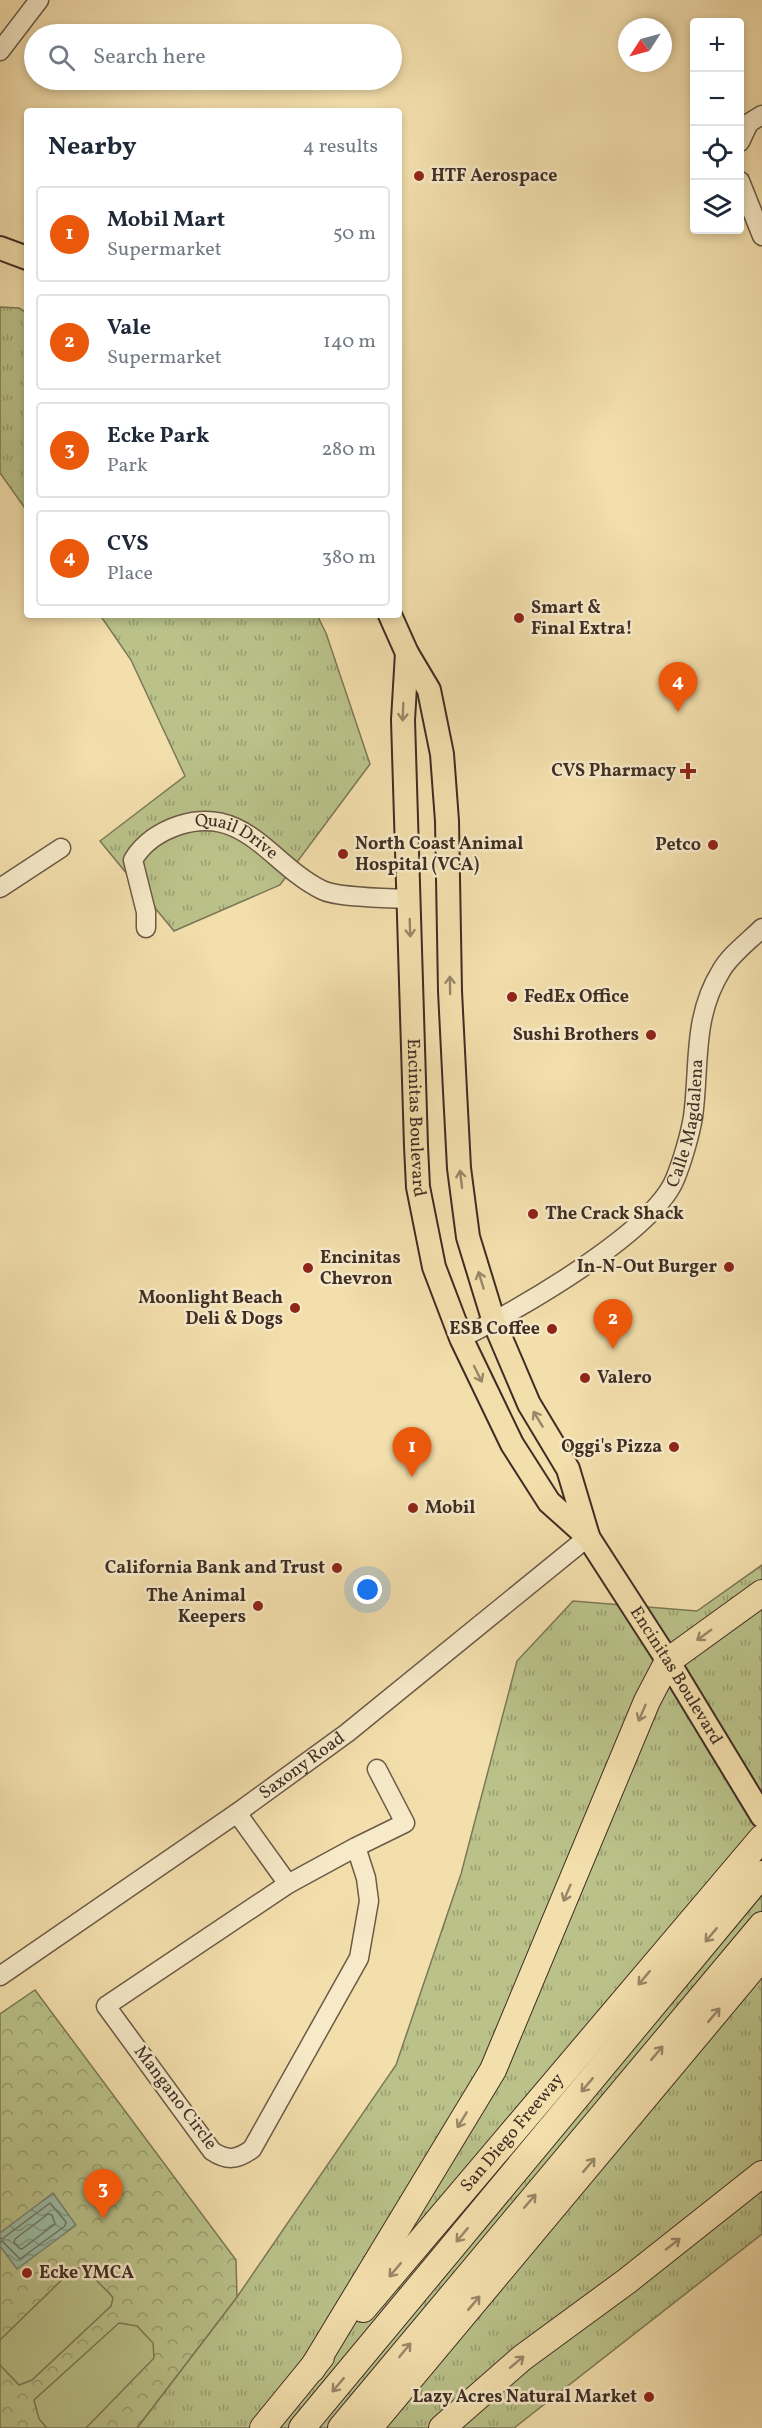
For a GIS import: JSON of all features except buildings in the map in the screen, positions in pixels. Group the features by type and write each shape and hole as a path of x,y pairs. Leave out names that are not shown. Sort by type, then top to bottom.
{"highway":[{"path":"312,2369 493,2070 647,1701 668,1660 762,1593"},
{"name":"San Diego Freeway","path":"263,2428 312,2369 749,1878 762,1838"},
{"path":"302,2428 749,1878"},
{"path":"341,2428 481,2259 695,2008 759,1928"},
{"path":"369,2428 762,1957"},
{"path":"441,2428 522,2358 627,2281 762,2175"}],"main road":[{"path":"0,248 24,257"},
{"name":"Encinitas Boulevard","path":"391,618 407,653 429,690 441,754 447,820 450,991 459,1168 468,1237 494,1322 529,1404 568,1469 588,1537"},
{"name":"Encinitas Boulevard","path":"407,653 403,720 418,1187 434,1267 461,1338 512,1444 549,1502 588,1537 668,1660 762,1816"}],"street":[{"path":"0,51 39,0"},
{"path":"744,134 749,123 762,115"},
{"path":"744,191 762,236"},
{"name":"Quail Drive","path":"146,928 146,912 133,860 139,850 156,837 172,828 193,821 218,821 237,827 260,842 301,877 324,891 368,897 409,899"},
{"path":"0,888 61,848"},
{"name":"Calle Magdalena","path":"461,1338 494,1322 616,1244 655,1207 675,1180 693,1119 697,1044 706,1000 722,969 762,928"},
{"name":"Saxony Road","path":"2,1970 237,1812 346,1733 588,1537"},
{"name":"Mangano Circle","path":"356,1847 366,1878 369,1900 359,1958 252,2149 241,2157 222,2157 212,2151 106,2006 288,1884 356,1847 405,1823 377,1769"},
{"path":"237,1812 288,1884"}],"green space":[{"path":"0,307 19,308 24,311 24,507 0,473"},
{"path":"102,618 318,618 326,633 370,764 280,885 174,931 100,841 185,776 131,660"},
{"path":"762,1565 762,2234 514,2428 137,2428 237,2297 396,2065 461,1874 517,1661 573,1601 697,1611"},
{"path":"35,1990 236,2260 237,2297 137,2428 0,2428 0,2014"},
{"path":"74,2268 84,2268 110,2294 113,2298 111,2306 32,2380 19,2385 0,2365 0,2340"},
{"path":"119,2323 137,2326 153,2343 154,2358 86,2428 47,2428 39,2419 34,2400"}],"water":[{"path":"53,2193 76,2225 17,2269 0,2246 0,2233"}],"place":[{"name":"HTF Aerospace","path":"419,176"},
{"name":"Smart & Final Extra!","path":"519,618"},
{"name":"CVS","path":"678,712"},
{"name":"CVS Pharmacy","path":"688,771"},
{"name":"Petco","path":"713,845"},
{"name":"North Coast Animal Hospital (VCA)","path":"343,854"},
{"name":"FedEx Office","path":"512,997"},
{"name":"Sushi Brothers","path":"651,1035"},
{"name":"The Crack Shack","path":"533,1214"},
{"name":"In-N-Out Burger","path":"729,1267"},
{"name":"Encinitas Chevron","path":"308,1268"},
{"name":"Moonlight Beach Deli & Dogs","path":"295,1308"},
{"name":"ESB Coffee","path":"552,1329"},
{"name":"Vale","path":"613,1349"},
{"name":"Valero","path":"585,1378"},
{"name":"Oggi's Pizza","path":"674,1447"},
{"name":"Mobil Mart","path":"412,1477"},
{"name":"Mobil","path":"413,1508"},
{"name":"California Bank and Trust","path":"337,1568"},
{"name":"The Animal Keepers","path":"258,1606"},
{"name":"Ecke Park","path":"103,2219"},
{"name":"Ecke YMCA","path":"27,2273"},
{"name":"Lazy Acres Natural Market","path":"649,2397"}]}
